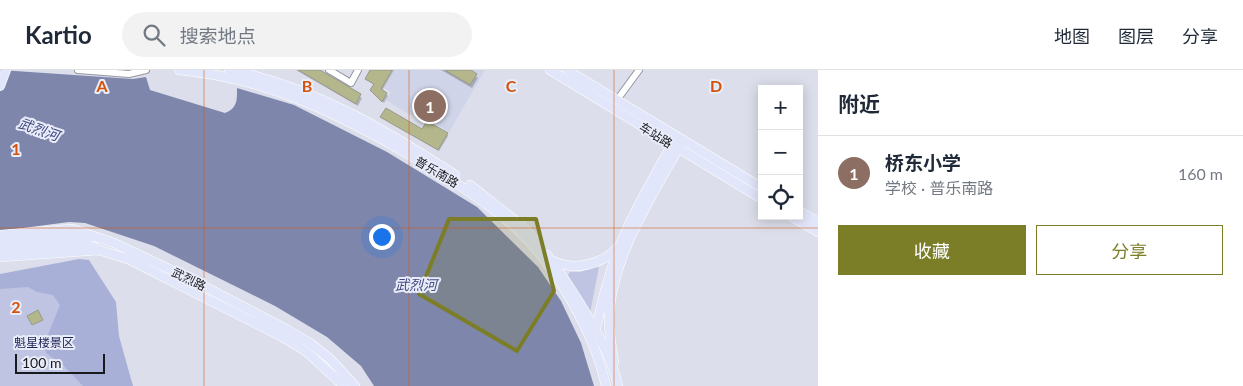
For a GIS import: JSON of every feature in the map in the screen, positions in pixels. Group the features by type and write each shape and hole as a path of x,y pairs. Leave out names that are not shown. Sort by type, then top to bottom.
{"main road":[{"path":"0,86 6,70"},
{"name":"普乐南路","path":"179,70 247,82 297,97 395,146 462,187 518,230 540,255 559,283 595,352 606,386"},
{"name":"普乐南路","path":"229,70 267,78 300,90 407,145 486,196 522,226 564,277 616,374 618,386"},
{"name":"车站路","path":"550,70 758,186"},
{"name":"车站路","path":"567,70 617,100 758,196"},
{"path":"595,332 609,276 620,245 631,220 678,142"},
{"path":"616,374 609,322 614,286 624,254 678,142"},
{"path":"803,213 818,222"},
{"path":"798,220 818,232"},
{"name":"武烈路","path":"0,235 72,230 114,243 186,277 310,343 330,359 355,386"},
{"path":"0,243 87,237 114,243"},
{"path":"0,250 88,244 109,252"},
{"path":"551,260 565,266 582,266 608,257 620,245"},
{"name":"武烈路","path":"0,257 84,250 109,252 128,259 282,336 307,352 344,386"}],"street":[{"path":"78,70 129,74 146,70"},
{"path":"329,70 351,83 358,70"},
{"path":"617,100 639,70"}],"highlighted area":[{"path":"449,219 536,219 554,291 517,351 419,294"}],"shaded area":[{"path":"394,70 485,70 449,132 415,111 412,116 386,100 391,92 384,88"},
{"path":"79,259 89,260 116,302 119,336 133,386 83,386 63,365 46,353 45,342 60,305 53,295 37,292 28,287 0,289 0,274"}],"green space":[{"path":"599,267 590,313 568,275 570,272 580,272"},
{"name":"魁星楼景区","path":"0,284 73,287 100,386 0,386"}],"water":[{"name":"武烈河","path":"0,70 133,79 146,77 150,90 225,113 235,106 237,88 294,105 387,152 477,207 538,267 561,301 581,343 594,386 374,386 361,366 327,337 275,306 154,246 85,223 69,222 0,231"}],"building":[{"path":"298,70 320,70 361,94 356,104"},
{"path":"370,70 392,70 381,89 387,93 382,102 370,90 374,84 365,79"},
{"path":"445,70 471,70 477,74 470,85"},
{"path":"386,108 422,129 427,121 448,133 438,150 380,117"},
{"path":"38,310 43,320 32,325 27,316"}],"place":[{"name":"桥东小学","path":"430,106"}]}
